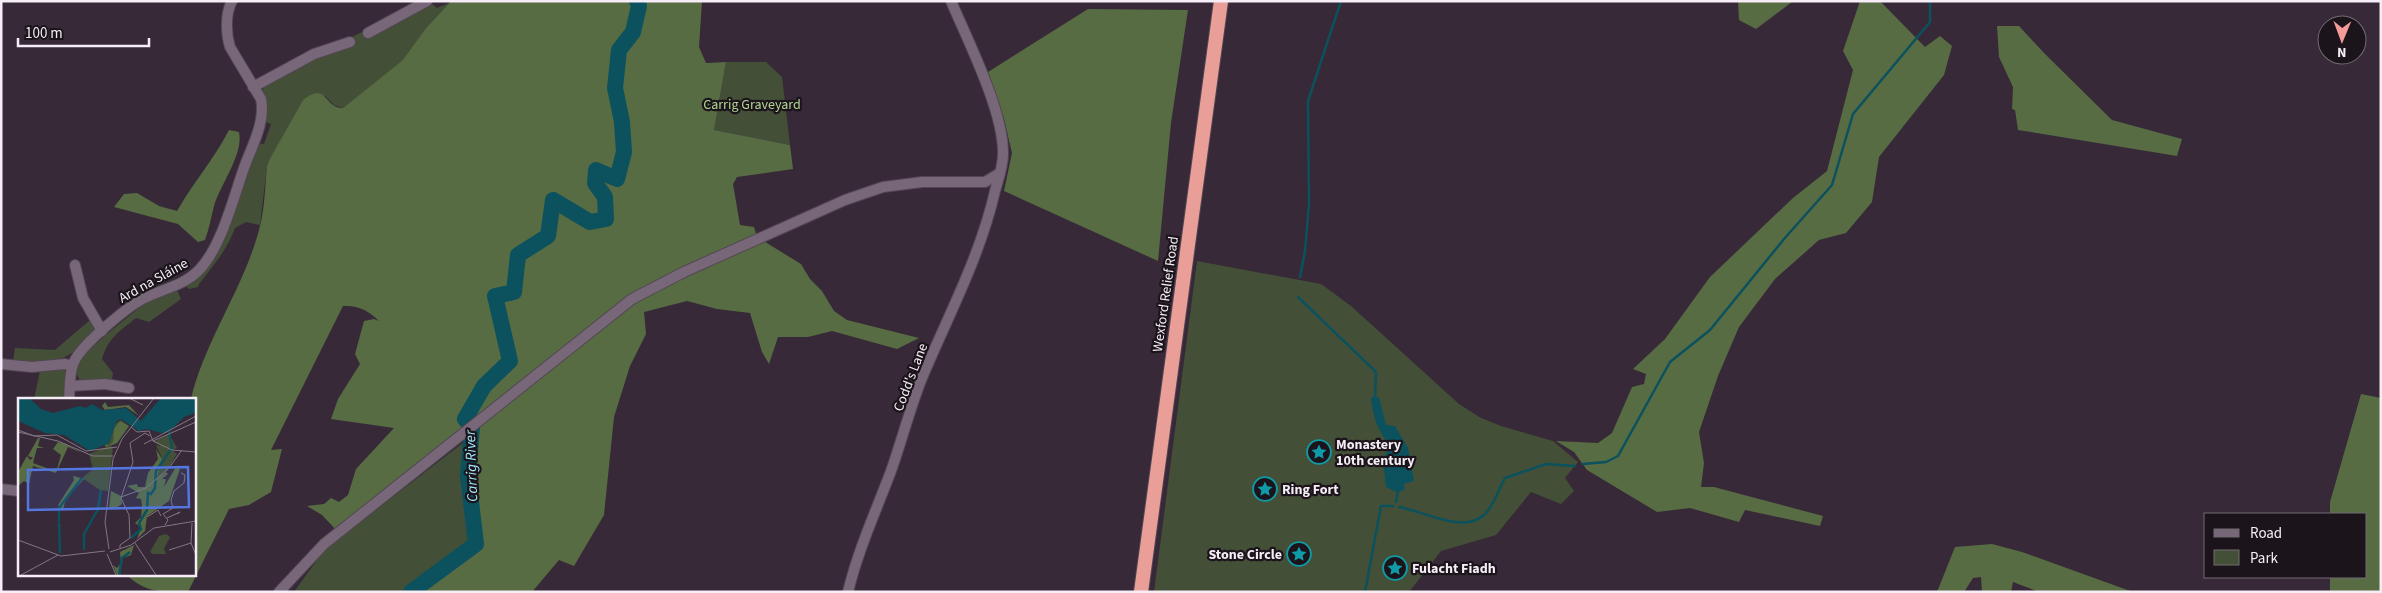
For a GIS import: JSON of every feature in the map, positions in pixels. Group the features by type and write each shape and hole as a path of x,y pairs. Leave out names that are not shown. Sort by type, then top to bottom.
{"highway":[{"name":"Wexford Relief Road","path":"1141,592 1220,1"}],"street":[{"name":"Ard na Sláine","path":"72,366 74,360 124,311 144,298 180,284 199,270 214,247 245,165 262,108 261,99 228,39 228,13 232,1"},
{"path":"368,33 426,1"},
{"name":"Codd's Lane","path":"848,592 852,574 922,379 961,292 988,223 1003,156 1002,139 993,107 951,1"},
{"path":"253,87 314,54 350,42"},
{"path":"278,592 324,544 632,299 684,272 845,200 883,187 922,182 985,182 1000,173"},
{"path":"76,265 83,298 102,331"},
{"path":"1,364 32,367 65,364 72,366 69,398"},
{"path":"70,386 105,384 129,388"},
{"path":"1,488 18,491"}],"green space":[{"path":"451,1 702,1 699,47 706,63 726,62 714,130 790,145 793,169 737,177 733,184 740,225 754,227 757,237 801,264 810,279 822,291 834,311 847,320 919,338 897,349 832,331 808,337 778,337 769,364 762,352 750,313 717,309 687,301 644,312 646,334 630,366 614,417 604,515 574,566 559,560 532,592 411,592 476,544 468,476 472,427 338,532 322,515 307,506 324,504 331,498 339,502 348,495 356,469 394,428 331,419 338,399 360,364 355,354 364,321 374,319 379,321 362,309 353,306 343,306 271,450 282,449 271,492 249,505 229,509 188,592 154,590 140,585 128,576 195,576 195,398 191,398 206,355 245,270 253,248 262,219 267,166 271,157 303,100 317,93 322,94 332,104 343,108 403,60 426,28"},
{"path":"1738,1 1792,2 1756,29 1739,20"},
{"path":"1860,1 1880,1 1925,47 1940,36 1952,46 1944,75 1879,157 1872,202 1846,233 1819,240 1775,279 1739,327 1718,376 1699,432 1704,463 1701,487 1714,487 1823,516 1820,526 1745,510 1739,522 1690,508 1657,512 1587,470 1574,452 1556,441 1598,443 1612,433 1632,387 1644,384 1646,374 1633,369 1665,339 1710,277 1793,198 1827,171 1853,70 1843,51"},
{"path":"449,3 426,28 404,60 343,108 334,105 325,96 303,100 267,166 260,225 246,222 235,228 224,251 198,287 189,289 186,286 198,277 257,143 264,144 271,124 264,121 262,91 265,85 326,54 355,45 352,37 364,31 368,37 432,4 437,8"},
{"path":"1088,9 1188,10 1171,123 1158,261 1004,191 1012,153 1004,119 988,72"},
{"path":"1997,26 2019,26 2112,120 2182,139 2177,156 2018,130 2015,110 2012,109 2013,87 1999,57"},
{"name":"Carrig Graveyard","path":"726,62 766,62 782,77 790,145 714,130"},
{"path":"229,130 239,132 240,141 235,160 214,206 205,240 198,242 178,224 114,207 124,194 137,193 159,206 177,211"},
{"path":"1197,261 1321,284 1351,306 1459,404 1481,418 1501,426 1553,441 1578,462 1565,478 1574,491 1561,504 1531,492 1496,535 1441,551 1409,592 1154,592"},
{"path":"177,290 181,299 149,322 136,318 111,340 102,359 113,373 112,380 80,380 76,373 78,360 144,304"},
{"path":"90,320 96,332 67,356 40,362 13,361 15,348 55,350"},
{"path":"63,369 67,372 65,398 34,398 40,371"},
{"path":"2361,394 2381,398 2381,592 2330,592 2330,578 2367,578 2367,513 2330,513 2330,502"},
{"path":"464,442 465,486 470,542 425,572 406,592 294,592 324,550"},
{"path":"1992,544 2022,552 2133,592 2039,592 2013,582 2011,592 1982,592 1981,577 1973,578 1964,592 1937,592 1955,547"}],"water":[{"path":"1371,397 1379,397 1386,425 1395,426 1408,448 1414,481 1404,484 1405,490 1396,492 1386,487 1383,460 1390,445 1376,423"}],"waterway":[{"name":"Carrig River","path":"411,592 476,544 468,476 472,426 465,419 484,386 510,361 495,296 514,292 518,255 548,236 553,200 590,222 606,219 605,197 595,183 596,170 617,179 624,152 622,122 615,88 619,50 633,32 639,6 637,1"},
{"path":"1300,277 1305,251 1309,204 1308,101 1341,1"},
{"path":"1583,464 1606,462 1618,456 1670,362 1710,330 1784,239 1832,185 1853,114 1930,22 1930,1"},
{"path":"1298,297 1376,372 1375,400"},
{"path":"1399,507 1454,522 1475,520 1484,515 1490,507 1505,478 1546,464 1575,466"},
{"path":"1396,502 1398,491"},
{"path":"1365,592 1381,506 1393,506"}],"place":[{"name":"Monastery 10th century","path":"1319,452"},
{"name":"Ring Fort","path":"1265,489"},
{"name":"Stone Circle","path":"1299,554"},
{"name":"Fulacht Fiadh","path":"1395,568"}]}
